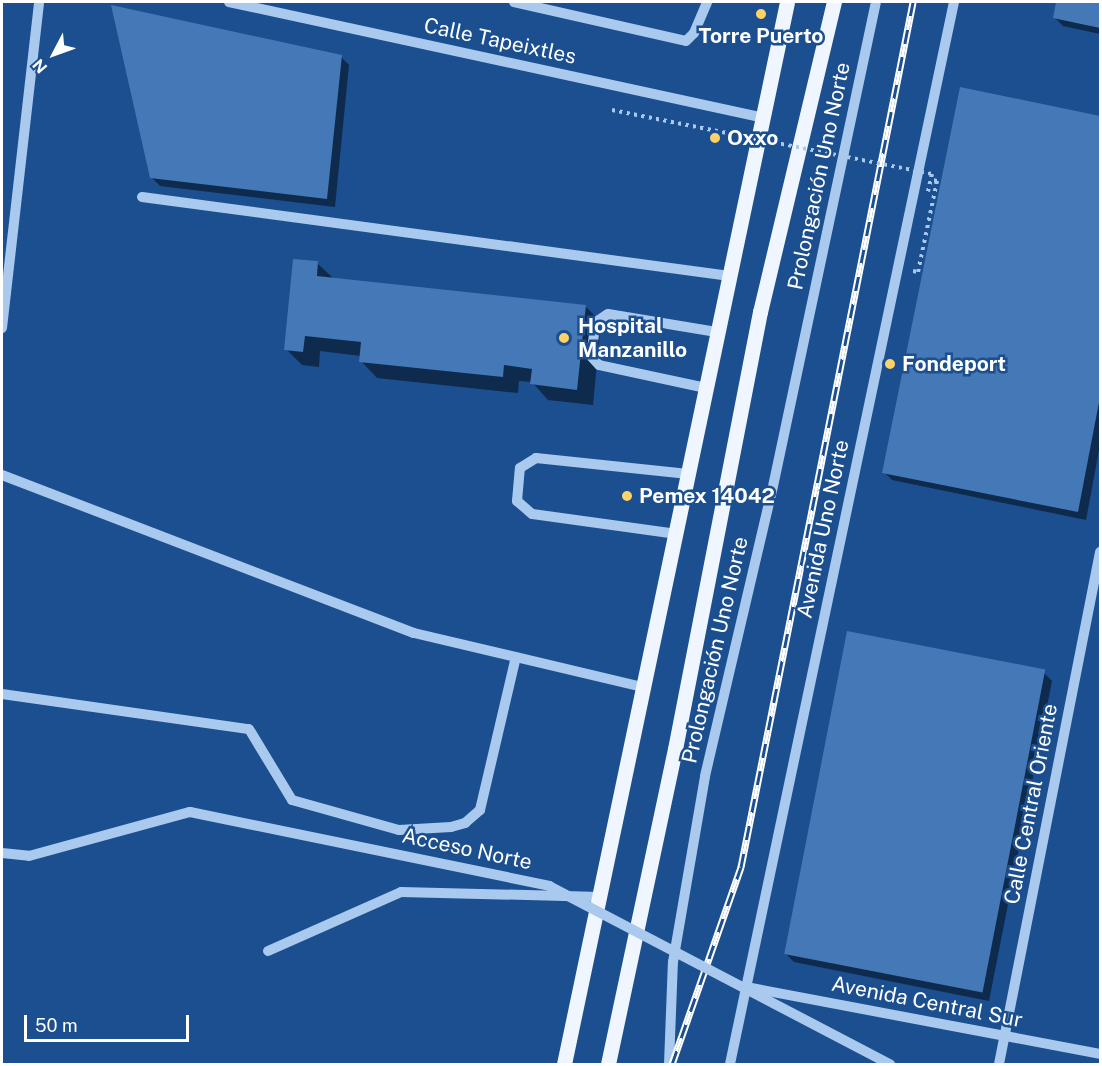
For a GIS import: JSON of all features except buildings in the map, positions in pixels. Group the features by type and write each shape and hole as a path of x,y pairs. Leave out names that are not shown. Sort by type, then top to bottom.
{"main road":[{"path":"564,1065 646,688 786,2"},
{"path":"608,1065 675,749 760,312 834,2"}],"street":[{"path":"2,328 39,2"},
{"name":"Calle Tapeixtles","path":"229,2 764,118"},
{"path":"514,2 686,41 694,33 707,2"},
{"name":"Prolongación Uno Norte","path":"669,1065 673,962 705,776 772,491 876,2"},
{"name":"Avenida Uno Norte","path":"730,1065 954,2"},
{"path":"142,196 730,276"},
{"path":"706,388 599,365 591,356 596,322 608,314 717,332"},
{"path":"677,534 532,514 517,501 520,468 536,458 688,474"},
{"path":"2,475 414,633 646,688"},
{"name":"Calle Central Oriente","path":"999,1065 1101,552"},
{"path":"2,694 249,729 292,800 399,830 451,827 465,823 480,810 516,657"},
{"name":"Acceso Norte","path":"2,853 29,856 190,812 549,886 890,1065"},
{"path":"268,951 401,892 601,897"},
{"name":"Avenida Central Sur","path":"746,987 1101,1054"}],"path":[{"path":"612,110 932,174 928,192"}],"railway":[{"path":"672,1064 741,867 913,2"}],"place":[{"name":"Torre Puerto","path":"761,14"},
{"name":"Oxxo","path":"715,138"},
{"name":"Hospital Manzanillo","path":"564,338"},
{"name":"Fondeport","path":"890,364"},
{"name":"Pemex 14042","path":"627,496"}]}
